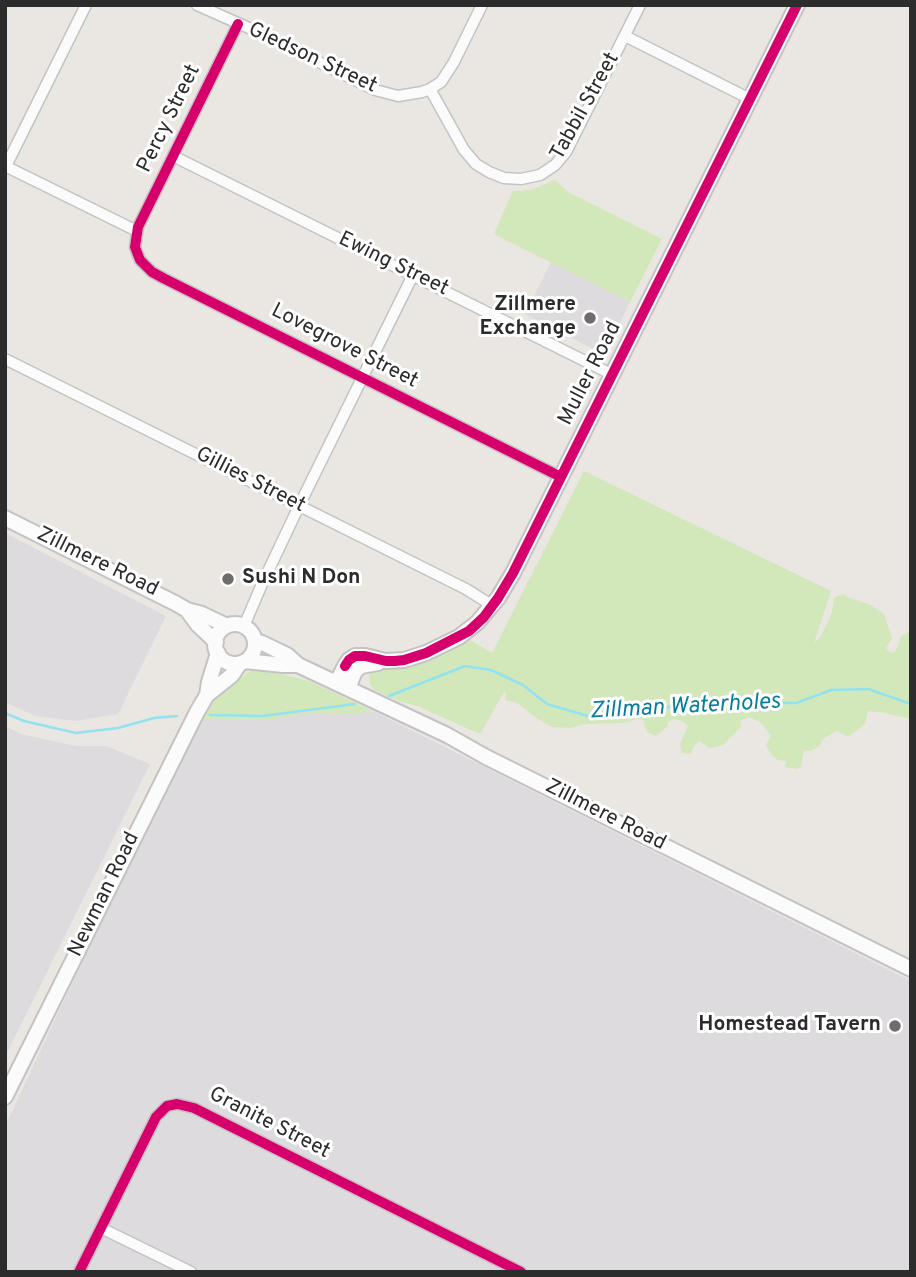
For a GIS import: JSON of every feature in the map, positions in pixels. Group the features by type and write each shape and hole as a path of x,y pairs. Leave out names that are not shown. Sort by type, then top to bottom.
{"main road":[{"name":"Muller Road","path":"343,685 349,660 355,656 386,661 413,658 469,631 493,606 510,579 797,5"},
{"name":"Zillmere Road","path":"5,518 187,610 227,626"},
{"name":"Zillmere Road","path":"187,610 217,648"},
{"path":"227,626 244,626 253,635 253,653 243,662 228,662 217,648 219,632 227,626"},
{"name":"Zillmere Road","path":"255,641 911,969"},
{"name":"Newman Road","path":"207,695 217,648"},
{"name":"Zillmere Road","path":"243,662 299,665"},
{"name":"Newman Road","path":"5,1097 186,733 207,695 232,675 243,662"}],"street":[{"path":"86,5 6,166 137,231"},
{"name":"Gledson Street","path":"197,5 383,93 407,96 430,89"},
{"path":"430,89 441,82 450,69 482,5"},
{"name":"Tabbil Street","path":"430,89 464,150 476,164 504,178 531,178 549,171 566,152 640,5"},
{"name":"Percy Street","path":"137,231 237,24"},
{"path":"625,36 750,99"},
{"name":"Ewing Street","path":"173,156 612,375"},
{"name":"Lovegrove Street","path":"137,231 136,251 140,260 152,272 561,477"},
{"path":"244,626 299,506 413,275"},
{"name":"Gillies Street","path":"5,359 466,589 493,606"},
{"name":"Granite Street","path":"79,1272 156,1117 167,1106 183,1104 521,1272"},
{"path":"101,1227 191,1272"}],"shaded area":[{"path":"551,262 630,302 605,350 595,350 525,314"},
{"path":"5,533 166,616 118,714 76,721 35,716 5,702"},
{"path":"373,711 911,981 911,1272 5,1272 5,1126 197,718 268,720 309,713 355,714"},
{"path":"5,726 21,734 76,746 106,746 150,764 5,1057"}],"green space":[{"path":"555,180 568,192 662,239 630,302 494,234 513,191 531,190"},
{"path":"584,471 831,591 814,643 821,636 832,613 834,598 843,594 869,604 884,614 892,638 886,648 889,652 894,653 901,636 911,631 911,719 868,711 865,724 848,737 837,731 824,738 820,745 811,751 804,750 798,769 785,767 786,761 772,756 766,745 771,735 760,722 749,717 740,721 741,727 723,745 710,748 699,741 691,754 682,753 680,744 688,726 674,719 656,736 647,732 643,720 636,719 623,723 552,727 517,703 505,700 504,692 480,734 374,690 370,684 369,670 420,662 470,640 492,653"},
{"path":"262,669 309,681 373,711 355,714 309,713 268,720 203,719 215,699 234,682 252,670"}],"waterway":[{"name":"Zillman Waterholes","path":"389,696 465,666 491,670 523,685 547,704 588,716 617,716 718,702 796,703 831,690 868,689 911,704"},
{"name":"Zillman Waterholes","path":"210,715 263,716 355,704"},
{"name":"Zillman Waterholes","path":"5,713 24,721 76,733 177,716"}],"cycle path":[{"path":"345,666 355,656 395,661 426,653 469,631 498,598 513,573 797,5"},
{"path":"238,24 138,227 135,247 140,260 163,278 561,477"},
{"path":"79,1272 156,1117 167,1106 177,1104 194,1108 521,1272"}],"place":[{"name":"Zillmere Exchange","path":"590,318"},
{"name":"Sushi N Don","path":"228,579"},
{"name":"Homestead Tavern","path":"895,1026"}]}
